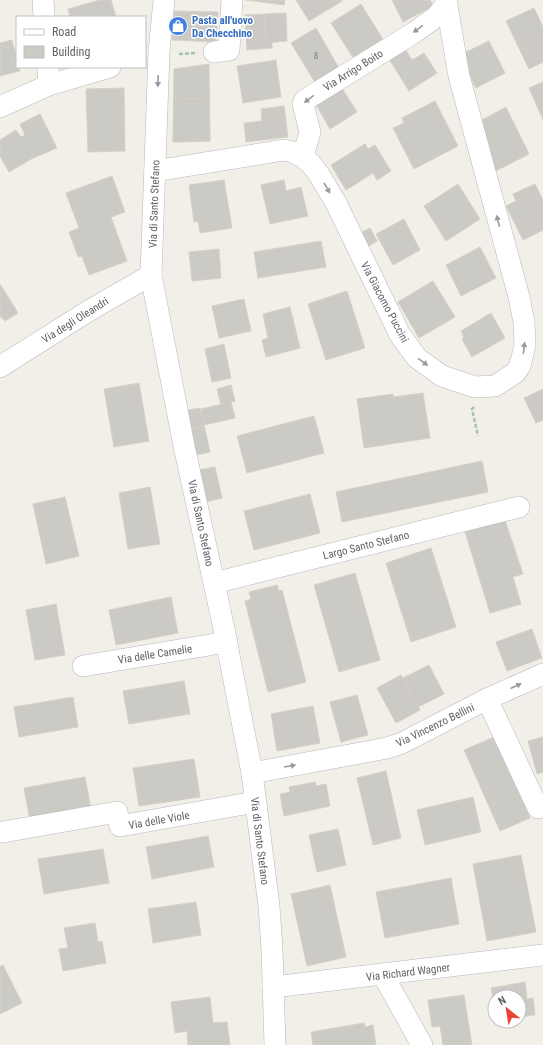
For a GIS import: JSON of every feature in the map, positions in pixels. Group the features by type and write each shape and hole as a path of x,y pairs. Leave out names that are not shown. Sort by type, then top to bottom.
{"street":[{"path":"43,0 44,16"},
{"name":"Via di Santo Stefano","path":"164,0 152,54 155,171 151,275 184,446 214,584 252,773 269,906 275,1045"},
{"path":"214,52 229,50 232,0"},
{"name":"Via Arrigo Boito","path":"303,157 310,132 303,104 305,100 415,32 437,16 447,2"},
{"name":"Via Giacomo Puccini","path":"155,171 284,150 293,152 303,157 318,173 336,203 400,335 417,358 442,376 475,388 495,386 515,373 520,366 525,345 524,322 519,297 459,76 447,2"},
{"path":"0,107 48,76 103,68"},
{"name":"Via degli Oleandri","path":"0,367 90,310 151,275"},
{"name":"Largo Santo Stefano","path":"214,584 519,506"},
{"name":"Via delle Camelie","path":"83,666 226,642"},
{"name":"Via Vincenzo Bellini","path":"252,773 387,748 402,743 487,699 543,674"},
{"path":"487,699 538,808"},
{"name":"Via delle Viole","path":"3,832 117,812 120,826 255,802"},
{"name":"Via Richard Wagner","path":"273,987 543,955"},
{"path":"383,975 422,1045"}],"path":[{"path":"472,409 478,436"}],"building":[{"path":"100,0 111,0 116,16 70,16 68,9"},
{"path":"246,0 285,0 284,5"},
{"path":"296,0 342,0 342,1 309,21"},
{"path":"392,0 430,0 433,6 403,22"},
{"path":"361,4 384,41 354,59 331,23"},
{"path":"534,8 543,27 543,62 529,69 506,21"},
{"path":"174,11 218,12 216,42 172,40"},
{"path":"286,13 287,41 266,43 264,14"},
{"path":"264,14 266,43 272,42 272,48 247,50 245,15"},
{"path":"316,28 340,70 316,84 291,43"},
{"path":"12,40 16,56 16,68 19,68 20,71 0,76 0,43"},
{"path":"489,41 505,73 476,88 460,55"},
{"path":"405,49 412,60 424,53 437,73 409,91 389,59"},
{"path":"276,60 281,97 243,103 237,66"},
{"path":"209,64 210,141 173,142 174,69"},
{"path":"543,82 543,120 529,88"},
{"path":"340,85 357,112 330,129 314,101"},
{"path":"124,88 125,151 88,152 86,89"},
{"path":"209,98 210,141 173,142 174,99"},
{"path":"435,101 458,146 414,169 393,128 404,123 402,118"},
{"path":"284,106 288,137 246,142 244,123 262,121 261,109"},
{"path":"506,107 529,154 494,172 486,149 490,147 479,126 484,123 482,120"},
{"path":"40,114 57,148 33,158 9,172 0,156 0,140 16,130 21,137 25,135 20,124"},
{"path":"365,144 368,149 375,145 391,171 377,180 373,173 346,190 331,165"},
{"path":"112,176 125,212 111,217 127,261 89,275 82,256 78,257 69,232 79,228 66,193"},
{"path":"224,180 232,228 200,233 198,221 194,222 189,185"},
{"path":"284,180 286,191 301,187 308,216 270,224 261,185"},
{"path":"458,184 480,219 446,241 424,206"},
{"path":"535,184 543,200 543,230 523,240 506,206 516,201 513,194"},
{"path":"404,219 420,250 393,265 376,234"},
{"path":"370,228 377,241 364,249 356,235"},
{"path":"321,241 326,267 258,278 254,252"},
{"path":"480,247 496,278 461,296 446,265"},
{"path":"219,249 221,278 192,281 189,252"},
{"path":"433,281 455,317 419,338 398,302"},
{"path":"0,284 18,313 5,321 0,316"},
{"path":"347,291 365,348 326,360 308,304"},
{"path":"244,299 251,331 219,338 212,306"},
{"path":"290,307 300,348 266,357 262,340 268,338 263,314"},
{"path":"491,313 505,338 472,357 462,339 464,337 461,331"},
{"path":"224,344 231,378 212,382 205,349"},
{"path":"139,383 149,441 114,447 104,389"},
{"path":"231,385 235,401 221,405 217,389"},
{"path":"543,389 543,420 536,423 524,398"},
{"path":"423,393 430,438 364,448 357,399 393,394 393,397"},
{"path":"231,402 235,418 204,425 201,409"},
{"path":"200,408 204,425 192,428 188,410"},
{"path":"314,416 324,453 247,473 237,436"},
{"path":"204,425 210,452 196,455 190,429"},
{"path":"482,461 488,492 342,522 336,492"},
{"path":"215,467 222,498 205,502 198,470"},
{"path":"150,487 160,544 128,549 119,493"},
{"path":"310,494 320,533 254,550 244,511"},
{"path":"65,497 79,556 46,564 33,504"},
{"path":"505,520 523,574 513,577 521,604 490,613 465,532"},
{"path":"431,548 456,627 411,642 386,563"},
{"path":"355,573 380,660 339,672 314,585"},
{"path":"277,585 279,591 282,590 306,682 268,692 245,601 251,599 249,592"},
{"path":"171,597 178,633 116,645 109,610"},
{"path":"56,604 65,655 35,660 26,610"},
{"path":"532,629 542,658 507,671 496,642"},
{"path":"429,665 444,694 418,707 403,678"},
{"path":"401,675 420,710 396,723 377,688"},
{"path":"184,681 190,714 129,724 123,691"},
{"path":"357,695 368,735 341,742 330,702"},
{"path":"73,697 78,727 19,737 14,707"},
{"path":"313,706 320,743 277,751 271,714"},
{"path":"494,737 530,818 500,831 464,750"},
{"path":"543,737 543,772 537,774 528,741"},
{"path":"194,759 200,797 139,806 133,768"},
{"path":"386,771 401,838 373,845 357,778"},
{"path":"85,777 91,810 30,821 24,788"},
{"path":"315,782 316,786 326,784 330,806 284,816 280,794 290,792 289,787"},
{"path":"473,797 481,832 425,845 417,810"},
{"path":"338,829 346,865 317,872 309,835"},
{"path":"208,836 214,867 152,879 146,847"},
{"path":"103,849 109,883 44,894 38,859"},
{"path":"521,855 536,932 487,941 473,864"},
{"path":"451,878 459,924 385,938 376,892"},
{"path":"330,885 346,957 307,966 291,894"},
{"path":"196,902 201,935 153,943 148,909"},
{"path":"95,923 98,942 102,941 106,963 63,971 59,949 68,948 64,928"},
{"path":"3,965 22,1003 0,1014 0,967"},
{"path":"525,982 526,989 491,989"},
{"path":"464,995 472,1045 443,1045 440,1026 432,1027 428,1000"},
{"path":"210,997 213,1023 227,1022 230,1045 188,1045 187,1031 175,1033 171,1002"},
{"path":"533,998 535,1015 527,1016 527,999"},
{"path":"364,1023 365,1027 373,1025 376,1045 313,1045 311,1032"}],"place":[{"name":"Pasta all'uovo Da Checchino","path":"178,26"}]}
